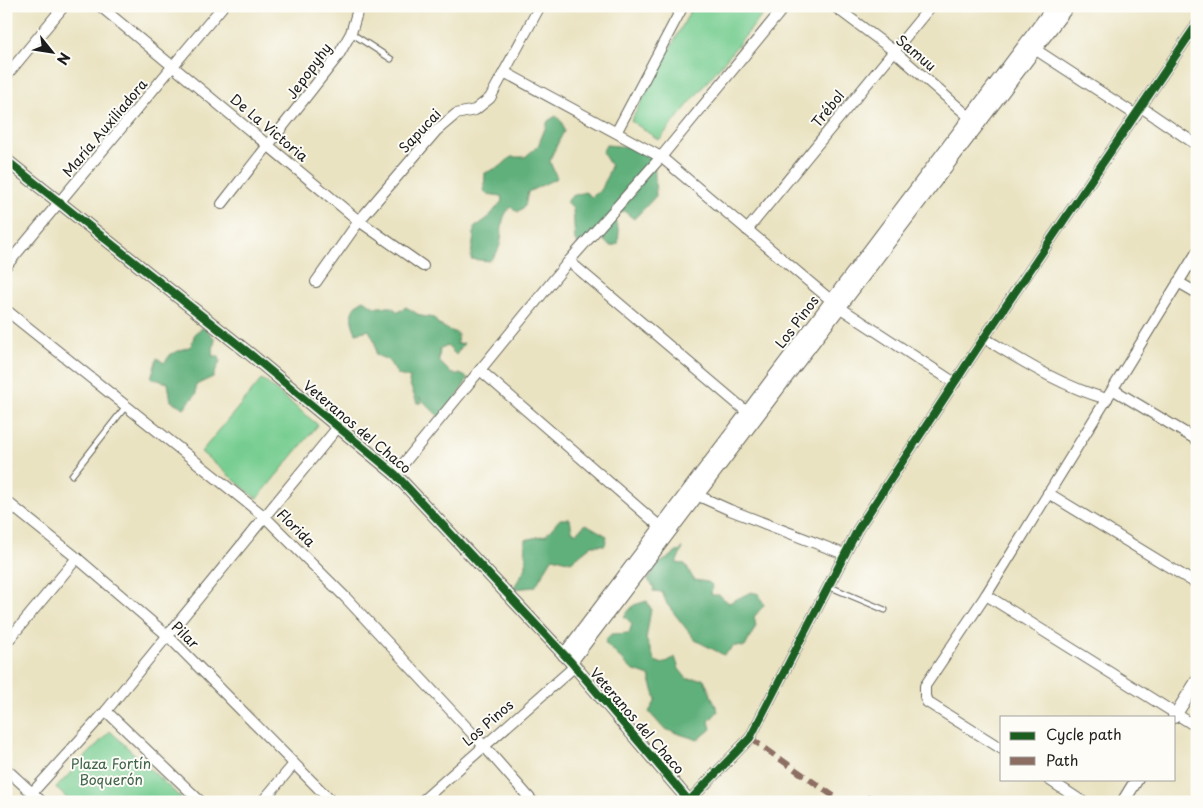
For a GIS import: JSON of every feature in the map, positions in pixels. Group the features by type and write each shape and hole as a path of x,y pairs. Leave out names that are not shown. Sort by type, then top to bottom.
{"street":[{"path":"6,76 64,6"},
{"name":"De La Victoria","path":"100,6 359,221 423,266"},
{"name":"María Auxiliadora","path":"6,266 174,68 223,6"},
{"name":"Jepopyhy","path":"222,204 338,56 351,33 359,6"},
{"name":"Sapucai","path":"316,282 359,221 436,131 456,114 481,107 490,98 540,6"},
{"path":"617,131 683,6"},
{"path":"395,474 568,261 661,157 785,6"},
{"name":"Samuu","path":"834,6 894,51 974,121"},
{"name":"Trébol","path":"747,230 930,6"},
{"name":"Los Pinos","path":"421,802 484,746 570,662 692,493 747,412 836,304 1030,46 1054,6"},
{"path":"1068,6 1030,46 1197,145"},
{"path":"690,802 750,738 844,554 984,338 1197,24"},
{"path":"504,72 617,131 661,157 836,304 955,383"},
{"name":"Veteranos del Chaco","path":"6,160 395,474 570,662 690,802"},
{"path":"1000,748 927,702 925,686 986,595 1114,390 1197,252"},
{"path":"568,261 747,412"},
{"path":"1178,282 1197,293"},
{"path":"836,304 692,493 730,510 844,554"},
{"name":"Florida","path":"6,310 265,517 346,598 484,746 532,802"},
{"path":"984,338 1055,380 1081,392 1107,399"},
{"path":"480,370 664,530"},
{"path":"1114,390 1197,440"},
{"path":"32,793 106,711 338,427"},
{"path":"1048,493 1197,584"},
{"name":"Pilar","path":"6,501 78,558 168,636 332,802"},
{"path":"6,643 78,558"},
{"path":"986,595 1197,727"},
{"path":"1175,715 1197,681"},
{"path":"106,711 201,802"},
{"path":"262,802 294,764"},
{"path":"6,768 42,802"},
{"path":"1050,780 1083,802"},
{"path":"1123,802 1136,780"}],"lane":[{"path":"351,33 391,59"},
{"path":"72,475 126,406"},
{"path":"828,586 885,610"}],"green space":[{"path":"693,6 770,6 659,140 631,121"},
{"path":"556,116 562,122 564,131 550,162 557,178 528,192 525,206 518,212 511,207 506,213 503,220 499,247 496,254 489,261 471,259 474,228 488,218 502,201 501,196 487,194 484,191 485,173 501,166 511,157 525,157 538,146 548,121"},
{"path":"606,145 631,147 654,157 656,196 634,219 624,211 614,218 619,232 618,244 611,246 604,241 603,232 599,230 599,243 583,250 575,241 573,209 566,202 572,196 585,192 592,197 602,189 611,166 602,152"},
{"path":"364,300 374,307 392,307 398,312 406,307 421,316 434,318 439,325 458,334 457,344 464,343 456,355 447,346 440,348 439,361 452,374 460,374 468,378 443,421 419,397 422,403 417,403 409,382 410,378 398,375 388,360 376,355 375,342 369,330 356,333 352,323 352,314 355,307"},
{"path":"202,328 206,329 215,339 212,356 219,356 220,361 213,377 196,385 196,394 184,408 171,401 168,383 151,378 157,358 164,363 171,354 191,346 195,333"},
{"path":"262,379 318,425 257,499 201,452"},
{"path":"560,519 570,519 572,531 576,533 586,524 607,536 605,545 592,545 571,562 553,557 535,587 513,589 526,567 525,540 546,535"},
{"path":"683,548 676,563 685,564 694,580 708,582 712,585 711,595 719,595 729,603 751,592 759,594 764,605 754,617 756,626 745,647 734,646 724,655 695,640 667,604 662,592 653,591 654,587 648,580 657,565"},
{"path":"647,601 651,609 646,639 655,661 663,664 675,657 679,669 687,679 704,679 718,711 709,721 711,729 698,740 664,729 649,712 656,700 649,676 632,670 606,644 605,640 611,634 629,633 632,624 624,616 634,605"},
{"name":"Plaza Fortín Boquerón","path":"110,731 185,802 71,802 56,788"}],"marked path":[{"path":"750,738 839,800"}],"cycle path":[{"path":"689,801 750,738 858,529 984,338 1197,24"},
{"path":"6,160 250,354 395,474 571,662 690,802"}]}
